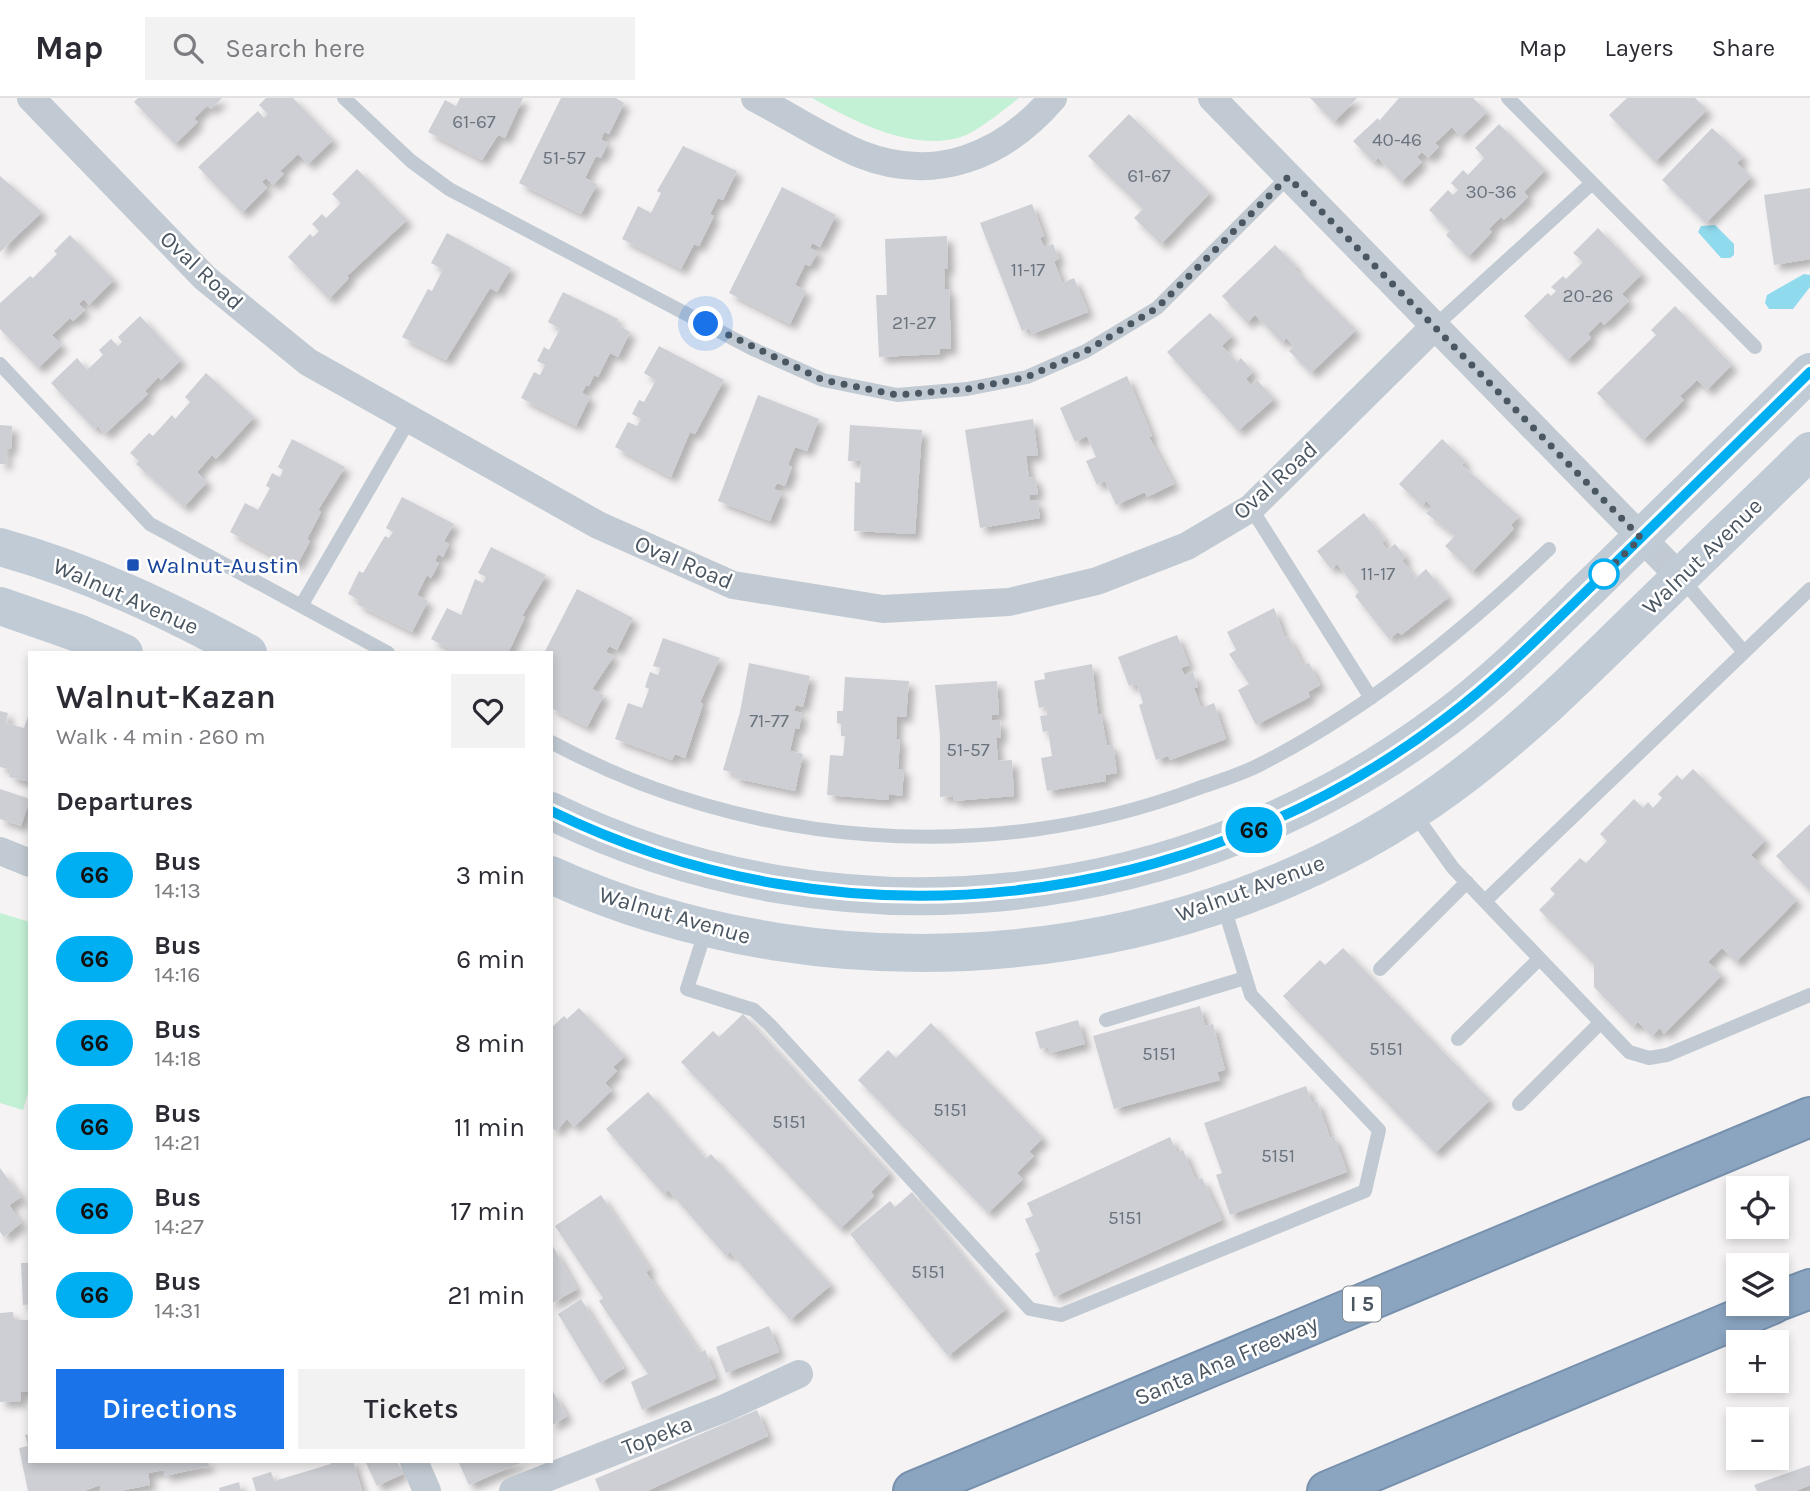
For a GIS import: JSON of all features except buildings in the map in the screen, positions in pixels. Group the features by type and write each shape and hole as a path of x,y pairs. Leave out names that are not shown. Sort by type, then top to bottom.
{"highway":[{"name":"Santa Ana Freeway","path":"913,1491 1810,1116"},
{"path":"1789,1297 1810,1289"},
{"path":"1327,1491 1744,1316"}],"main road":[{"path":"553,812 625,843 727,875 843,894 906,897 978,894 1104,877 1228,841 1327,796 1385,761 1448,717 1498,675 1810,372"},
{"name":"Walnut Avenue","path":"553,876 611,900 706,929 848,950 954,952 1086,938 1223,903 1342,853 1452,784 1527,724 1810,451"},
{"name":"Walnut Avenue","path":"0,547 39,558 108,584 234,649"},
{"path":"0,606 78,632 120,651"},
{"path":"706,929 727,875"}],"street":[{"name":"Oval Road","path":"31,98 205,278 308,362 598,525 733,585 883,609 1009,602 1097,581 1187,546 1251,508 1435,326"},
{"path":"755,98 861,154 912,167 954,164 1000,146 1053,98"},
{"path":"1213,98 1680,577"},
{"path":"0,851 28,862"},
{"name":"Topeka","path":"513,1491 725,1408 799,1374"},
{"path":"415,1463 427,1491"}],"lane":[{"path":"344,98 411,161 449,189 752,349 823,380 897,395 967,389 1027,377 1086,351 1157,308 1288,177"},
{"path":"1508,98 1755,347"},
{"path":"1435,326 1592,183"},
{"path":"0,364 150,524 383,651"},
{"path":"301,606 409,420"},
{"path":"1251,508 1371,698"},
{"path":"553,743 592,764 697,803 809,828 921,839 1034,832 1154,805 1262,764 1371,698 1475,619 1549,549"},
{"path":"1680,577 1744,652"},
{"path":"1485,901 1810,589"},
{"path":"1412,811 1467,882 1629,1052 1649,1058 1667,1055 1810,995"},
{"path":"1380,969 1467,882"},
{"path":"706,929 687,989 754,1010 1030,1309 1061,1315 1365,1191 1378,1130 1251,995 1223,903"},
{"path":"1458,1039 1539,959"},
{"path":"1106,1020 1245,978"},
{"path":"1519,1104 1600,1024"}],"green space":[{"path":"812,98 1019,98 975,130 961,137 942,141 884,132"},
{"path":"0,913 28,921 28,1093 23,1110 0,1103"}],"water":[{"path":"1715,225 1734,244 1734,255 1730,258 1721,258 1698,232 1701,226"},
{"path":"1804,274 1810,275 1810,287 1793,309 1769,309 1765,303 1767,295"}],"bus line":[{"name":"66","path":"553,812 658,855 727,875 772,884 874,896 941,897 1022,891 1127,872 1228,841 1327,796 1385,761 1448,717 1498,675 1555,621 1810,372"}],"place":[{"name":"Walnut-Austin","path":"133,565"}],"route":[{"path":"706,324 752,349 823,380 897,395 967,389 1027,377 1086,351 1157,308 1288,177 1641,538 1602,576 1604,574"}]}
